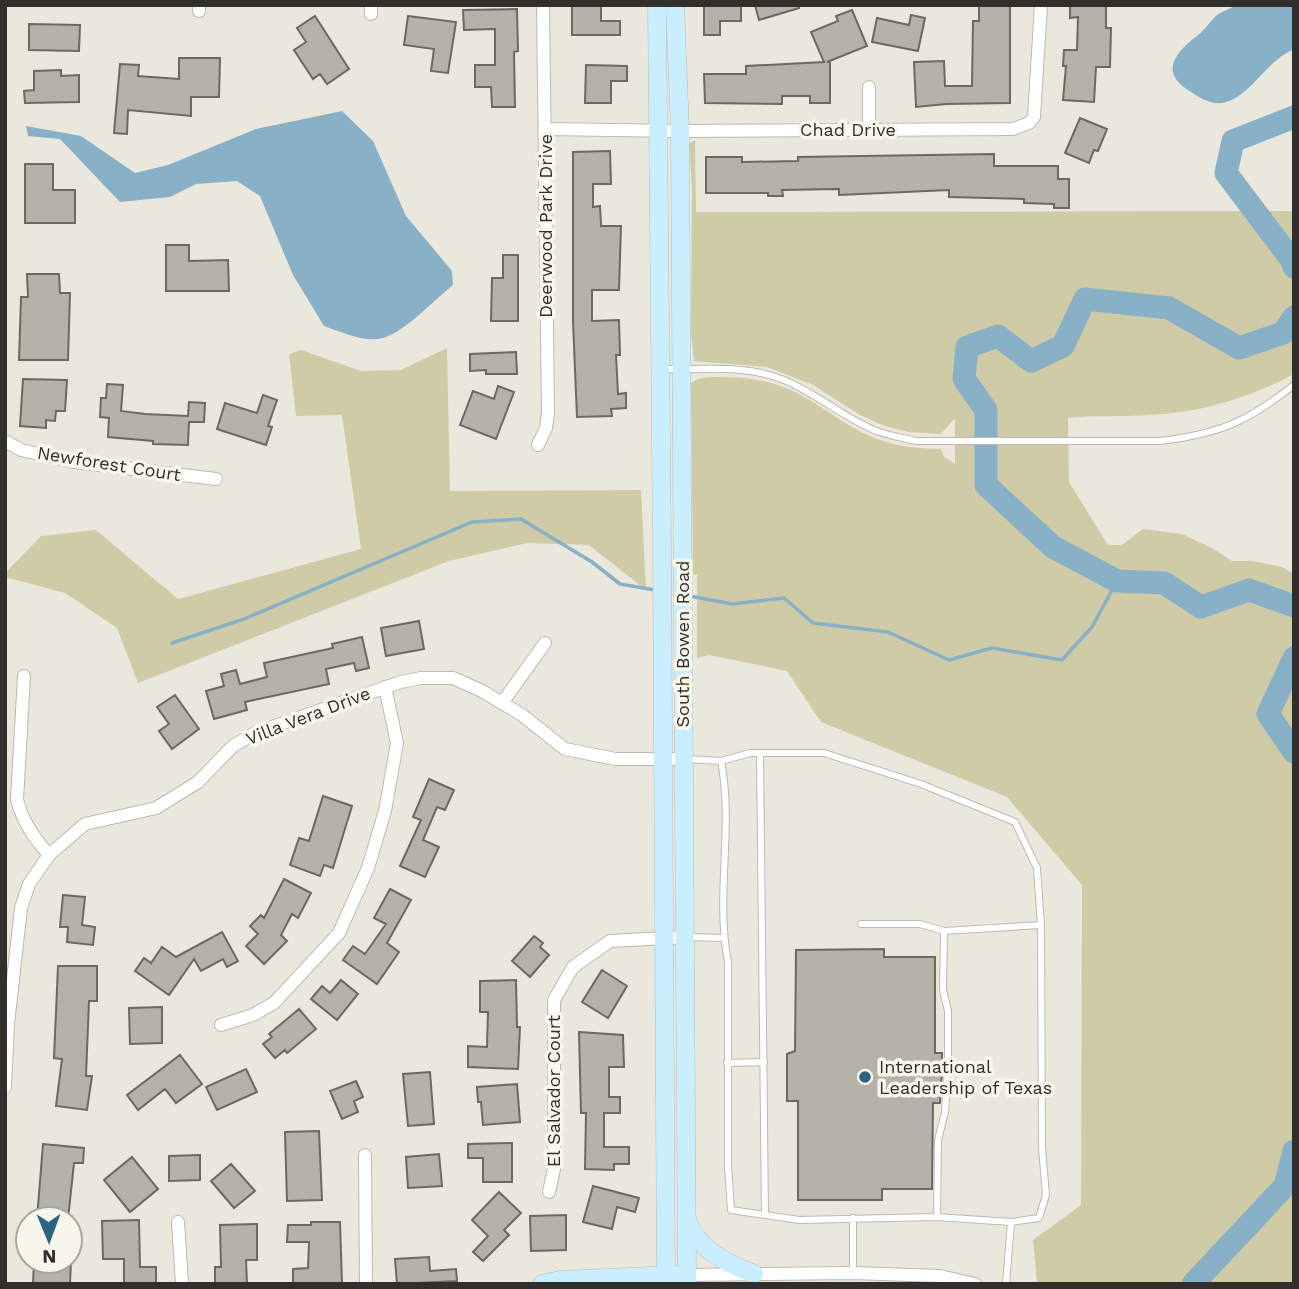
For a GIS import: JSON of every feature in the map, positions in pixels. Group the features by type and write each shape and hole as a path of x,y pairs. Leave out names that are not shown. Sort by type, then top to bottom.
{"main road":[{"name":"South Bowen Road","path":"657,5 666,1279"},
{"name":"South Bowen Road","path":"675,5 680,131 687,1279"},
{"path":"687,1216 699,1240 715,1256 754,1274"},
{"path":"542,1284 560,1280 687,1279"}],"street":[{"name":"Deerwood Park Drive","path":"538,445 546,428 548,413 543,5"},
{"name":"Chad Drive","path":"546,129 1013,129 1029,123 1034,117 1041,5"},
{"path":"869,87 870,131"},
{"name":"Newforest Court","path":"5,440 20,450 74,462 216,479"},
{"path":"502,703 545,643"},
{"path":"24,676 17,800 32,836 49,855"},
{"name":"Villa Vera Drive","path":"5,1087 8,1024 21,908 29,884 49,855 85,824 156,808 198,782 233,746 256,733 385,687 421,678 453,678 523,715 565,749 615,759 684,759"},
{"path":"221,1025 253,1015 274,1003 339,933 368,869 386,811 397,743 385,687"},
{"name":"El Salvador Court","path":"549,1192 554,1169 554,1000 573,967 610,941 685,937"},
{"path":"365,1155 366,1284"},
{"path":"178,1222 182,1284"},
{"path":"687,1279 754,1274 853,1273 940,1276 975,1284"}],"lane":[{"path":"660,369 754,371 803,389 880,432 916,441 947,442 1160,441 1200,436 1248,418 1294,385"},
{"path":"684,759 721,761 750,753 824,753 920,784 1015,822 1037,868 1041,925 1042,1148 1046,1195 1039,1218 1011,1222 937,1217 799,1220 731,1210 728,1166 728,961 723,938 723,859 727,789 721,761"},
{"path":"761,753 765,1215"},
{"path":"861,924 920,924 944,931 1041,925"},
{"path":"937,1217 938,1140 945,1112 948,1069 948,1011 943,990 944,931"},
{"path":"685,937 723,938"},
{"path":"727,1063 764,1062"},
{"path":"853,1218 853,1273"},
{"path":"1006,1284 1011,1222"}],"shaded area":[{"path":"695,140 696,212 1294,211 1294,374 1242,397 1187,411 1068,418 1069,482 1108,545 1122,545 1143,529 1182,534 1232,561 1253,561 1282,567 1294,574 1294,1284 1037,1283 1033,1240 1081,1205 1082,885 1007,797 821,722 787,671 709,655 697,658 697,575 693,574 691,383 706,377 732,377 779,385 807,398 872,437 906,446 941,449 944,457 955,464 955,418 941,434 908,432 884,426 860,415 813,385 767,367 694,361 691,333 692,187 689,144"},
{"path":"447,348 450,491 641,490 646,590 589,545 527,543 449,561 138,683 117,628 65,593 5,577 5,573 41,536 96,530 178,599 361,549 342,415 296,416 289,354 301,350 361,371 401,370"}],"water":[{"path":"1236,5 1294,5 1294,49 1275,62 1243,93 1226,102 1212,102 1181,85 1175,77 1174,63 1183,49 1217,15"},
{"path":"342,111 373,141 406,216 452,271 453,285 401,329 383,338 353,336 324,326 293,275 260,196 237,181 196,184 170,197 120,202 60,139 28,136 26,126 81,136 135,173 168,165 256,129"}],"building":[{"path":"572,5 601,5 601,21 620,21 620,35 572,35"},
{"path":"704,5 741,5 741,21 720,21 720,35 704,35"},
{"path":"755,5 798,5 799,8 759,20"},
{"path":"979,5 1010,5 1010,103 916,107 914,62 944,61 945,86 972,86 973,21 979,21"},
{"path":"1070,5 1106,5 1106,28 1111,28 1110,67 1096,67 1094,102 1063,100 1066,66 1063,66 1064,50 1077,50 1078,17 1070,18"},
{"path":"517,9 518,51 514,52 515,107 492,107 491,87 475,87 475,65 495,65 495,29 464,30 463,10"},
{"path":"852,10 867,46 827,62 830,62 830,103 810,103 810,96 782,96 782,104 705,103 704,74 746,74 746,66 824,62 811,32 838,21 836,16"},
{"path":"911,15 925,18 918,51 872,42 877,18 909,25"},
{"path":"315,16 349,69 327,84 320,74 313,79 294,50 306,42 297,28"},
{"path":"408,16 456,22 448,73 431,71 434,49 404,45"},
{"path":"29,24 80,25 79,51 29,50"},
{"path":"179,58 220,58 219,97 191,97 191,116 128,110 127,134 114,133 120,64 139,65 138,76 179,79"},
{"path":"586,65 627,66 627,81 611,81 611,103 585,103"},
{"path":"61,70 61,76 79,75 79,102 25,103 24,91 34,90 34,71"},
{"path":"1080,118 1107,129 1098,151 1094,150 1089,163 1065,153"},
{"path":"610,151 611,184 593,184 593,207 600,206 601,226 621,226 619,290 592,290 592,321 619,320 620,355 616,355 618,394 626,393 626,408 611,409 612,416 577,417 573,321 573,152"},
{"path":"994,154 994,166 1058,166 1058,179 1069,179 1069,208 1054,208 1054,204 1024,203 1024,199 949,197 949,190 839,195 839,189 782,190 783,196 768,196 768,193 706,193 706,157 742,157 742,162 798,161 798,157"},
{"path":"25,164 53,164 53,190 75,190 75,223 25,223"},
{"path":"166,245 189,245 189,261 228,260 229,291 166,291"},
{"path":"503,255 518,255 518,321 491,321 492,278 503,278"},
{"path":"27,274 59,274 60,293 70,293 68,360 19,360 21,297 28,297"},
{"path":"516,352 517,374 470,371 470,354"},
{"path":"23,379 67,380 65,411 56,411 55,421 46,420 46,428 20,426"},
{"path":"107,384 123,385 121,411 188,416 189,402 205,403 204,422 189,422 188,445 153,444 153,441 108,437 109,418 100,417 101,398 106,398"},
{"path":"498,386 514,392 496,439 460,425 473,391 494,399"},
{"path":"263,395 277,400 268,426 272,427 266,445 217,429 225,403 257,413"},
{"path":"419,621 424,649 386,656 381,628"},
{"path":"362,637 369,668 356,671 354,663 326,669 329,684 245,702 247,710 214,719 206,691 224,686 221,674 236,670 240,684 267,677 264,663 333,648 332,644"},
{"path":"175,695 199,729 172,749 159,731 169,724 157,707"},
{"path":"429,779 454,790 445,810 437,807 423,840 439,847 425,877 400,866 421,820 413,817"},
{"path":"323,796 352,806 333,868 324,865 320,876 290,865 299,838 309,841"},
{"path":"284,879 311,893 298,918 292,914 281,935 287,941 264,964 246,946 258,934 250,926 261,915 264,918"},
{"path":"390,889 411,900 387,943 399,952 377,984 343,960 353,946 365,954 386,924 374,918"},
{"path":"63,895 85,897 82,925 95,927 93,945 67,942 68,927 60,927"},
{"path":"222,932 238,961 227,967 223,959 201,971 194,959 169,995 135,971 144,958 151,963 162,947 176,957"},
{"path":"534,936 543,943 540,947 549,955 530,977 512,961"},
{"name":"International Leadership of Texas","path":"884,949 884,957 935,957 935,1053 942,1053 942,1069 940,1103 933,1103 932,1189 882,1189 882,1200 798,1200 798,1101 787,1101 787,1054 795,1051 796,950"},
{"path":"58,966 97,966 97,1001 89,1001 86,1076 92,1076 87,1110 56,1106 62,1059 54,1058"},
{"path":"602,970 627,986 608,1018 582,1002"},
{"path":"341,980 358,994 337,1020 311,999 322,986 330,993"},
{"path":"516,980 517,1027 520,1027 518,1069 468,1067 468,1046 487,1047 488,1012 480,1012 480,981"},
{"path":"162,1007 162,1043 130,1044 129,1008"},
{"path":"299,1009 316,1029 287,1053 285,1050 275,1058 263,1044 272,1037 269,1034"},
{"path":"579,1032 623,1035 624,1067 609,1067 609,1097 620,1097 620,1113 604,1113 604,1147 629,1147 629,1164 614,1164 614,1170 585,1169 586,1113 581,1113"},
{"path":"180,1055 202,1084 176,1103 165,1089 138,1110 127,1095"},
{"path":"246,1069 257,1092 217,1110 206,1087"},
{"path":"430,1072 434,1124 408,1126 403,1074"},
{"path":"356,1081 363,1097 354,1101 358,1112 342,1119 330,1091"},
{"path":"517,1084 520,1122 483,1125 477,1087"},
{"path":"319,1131 322,1200 287,1201 285,1132"},
{"path":"512,1143 512,1182 483,1182 483,1158 468,1158 468,1144"},
{"path":"43,1144 84,1148 83,1163 74,1163 70,1205 38,1205"},
{"path":"439,1154 442,1186 408,1188 406,1157"},
{"path":"200,1155 200,1180 169,1181 169,1156"},
{"path":"132,1157 158,1189 130,1212 104,1180"},
{"path":"231,1164 255,1191 234,1208 211,1181"},
{"path":"593,1186 639,1198 635,1212 617,1207 612,1229 583,1222"},
{"path":"499,1192 521,1213 504,1230 509,1235 483,1261 473,1252 488,1236 472,1220"},
{"path":"566,1215 566,1250 531,1251 530,1216"},
{"path":"139,1220 140,1267 156,1267 156,1284 124,1284 124,1259 103,1259 102,1221"},
{"path":"311,1222 340,1222 342,1284 293,1284 293,1269 308,1268 309,1242 287,1242 288,1225 311,1225"},
{"path":"257,1224 257,1260 246,1260 247,1284 215,1284 215,1267 221,1267 220,1225"},
{"path":"429,1257 430,1271 456,1269 457,1281 397,1284 395,1259"},
{"path":"33,1275 70,1275 70,1284 33,1284"}],"waterway":[{"path":"1294,117 1233,141 1226,173 1291,259 1294,267"},
{"path":"1294,317 1283,333 1239,348 1169,308 1085,299 1063,346 1031,361 998,336 967,347 964,379 986,410 986,485 1053,547 1117,581 1164,583 1201,607 1249,590 1294,606"},
{"path":"172,643 244,619 472,522 521,519 592,562 620,584 655,590"},
{"path":"690,596 732,604 784,598 813,623 888,632 949,660 992,648 1062,660 1092,627 1117,581"},
{"path":"1294,658 1268,714 1294,752"},
{"path":"1193,1284 1285,1186 1294,1151"}],"place":[{"name":"International Leadership of Texas","path":"865,1077"}]}
